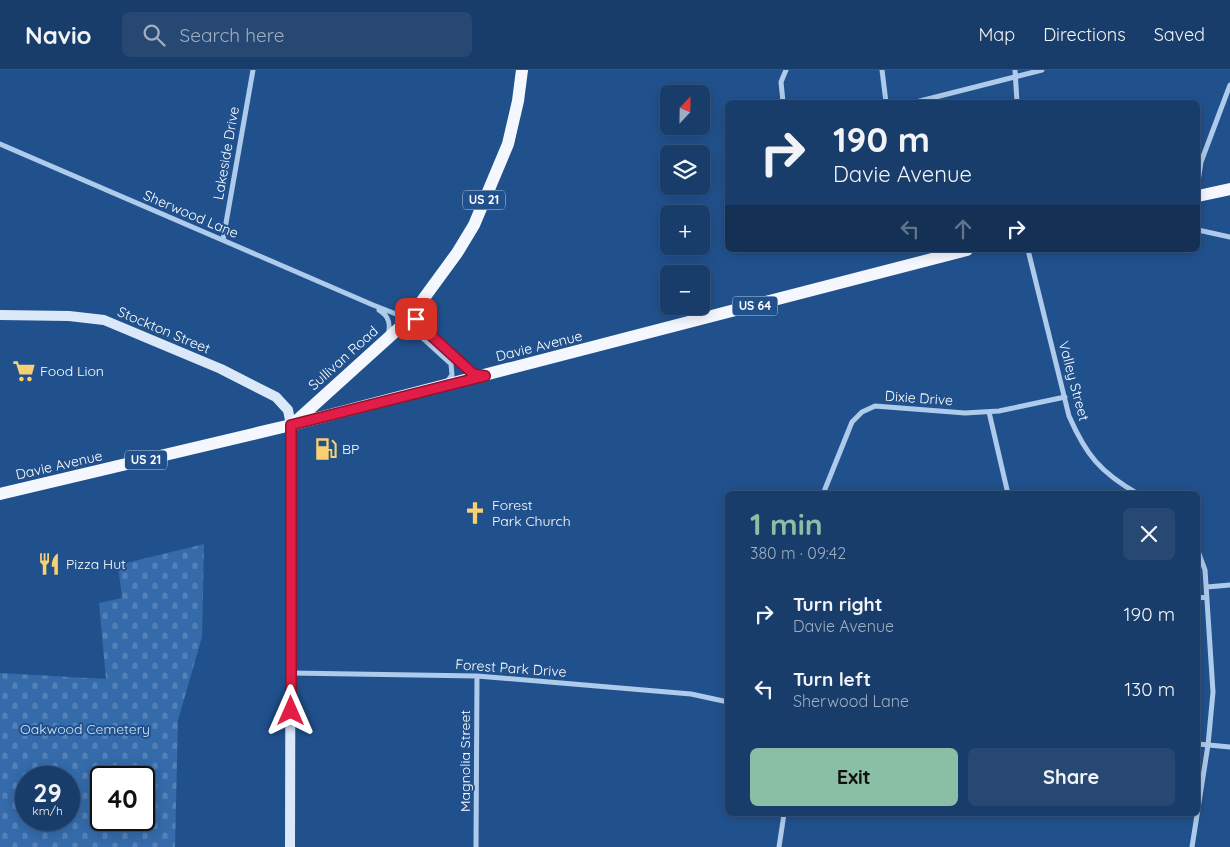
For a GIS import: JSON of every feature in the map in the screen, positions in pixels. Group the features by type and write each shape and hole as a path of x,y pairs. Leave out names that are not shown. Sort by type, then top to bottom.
{"main road":[{"name":"Sullivan Road","path":"291,425 409,319 454,259 474,225 508,144 518,101 522,70"},
{"path":"1200,196 1230,189"},
{"name":"Davie Avenue","path":"0,494 291,425 959,252"}],"street":[{"name":"Lakeside Drive","path":"223,240 252,70"},
{"path":"783,100 781,82 788,70"},
{"path":"882,70 886,100"},
{"path":"1015,70 1017,100"},
{"path":"924,100 1042,70"},
{"path":"1200,169 1230,85"},
{"name":"Sherwood Lane","path":"0,144 409,319"},
{"path":"1200,230 1230,237"},
{"name":"Valley Street","path":"1029,252 1070,416 1080,440 1094,462 1114,480 1133,491"},
{"name":"Sherwood Lane","path":"373,305 386,315 388,320 390,329 386,340"},
{"name":"Stockton Street","path":"0,315 69,316 104,320 112,323 221,369 276,397 288,410 291,425"},
{"path":"409,319 424,329 473,374 485,376"},
{"path":"409,319 452,364 450,378 440,387"},
{"name":"Dixie Drive","path":"824,491 852,422 862,412 875,406 964,413 989,412 1065,396"},
{"path":"989,412 1007,491"},
{"path":"290,847 291,425"},
{"path":"1200,556 1205,570 1213,692 1208,745 1200,796"},
{"path":"1206,587 1230,585"},
{"path":"1200,598 1207,597"},
{"name":"Forest Park Drive","path":"291,673 477,676 691,694 725,701"},
{"name":"Magnolia Street","path":"476,847 477,676"},
{"path":"1200,744 1230,747"},
{"path":"779,847 784,816"},
{"path":"1192,847 1197,816"}],"green space":[{"name":"Oakwood Cemetery","path":"204,544 202,637 178,720 175,847 0,847 0,673 106,679 99,603 122,598 118,565"}],"place":[{"name":"Food Lion","path":"24,371"},
{"name":"BP","path":"326,449"},
{"name":"Forest Park Church","path":"475,513"},
{"name":"Pizza Hut","path":"49,564"}],"route":[{"path":"291,711 291,425 485,376 473,374 424,329 416,319"}]}
